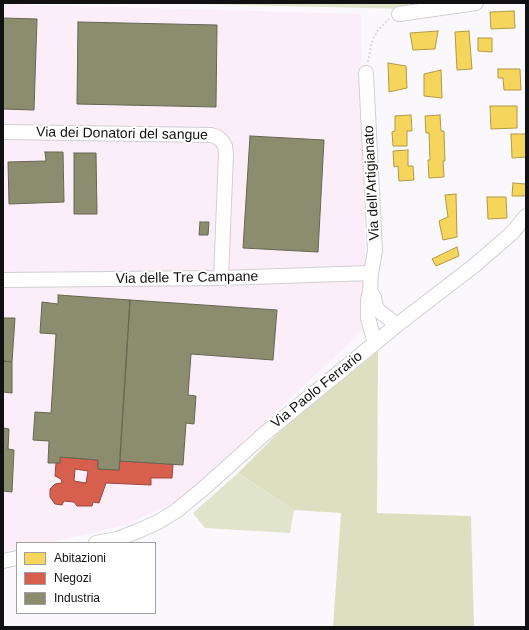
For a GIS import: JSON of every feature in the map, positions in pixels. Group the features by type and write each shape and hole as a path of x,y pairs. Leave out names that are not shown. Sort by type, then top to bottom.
{"street":[{"path":"399,14 476,3"},
{"name":"Via dell'Artigianato","path":"366,73 375,251 368,300 368,318 375,343"},
{"name":"Via dei Donatori del sangue","path":"3,132 211,135 217,137 222,141 226,154 221,278"},
{"name":"Via Paolo Ferrario","path":"101,542 117,539 138,531 158,522 176,511 263,435 397,325 475,265 512,233 526,216"},
{"name":"Via delle Tre Campane","path":"3,280 221,278 371,273"},
{"name":"Via dell'Artigianato","path":"370,292 374,297 376,307 379,311 397,325"},
{"path":"3,561 16,558"}],"path":[{"path":"366,73 371,46 378,30 392,17 399,14"}],"shaded area":[{"path":"3,4 361,14 365,329 180,500 125,525 51,542 16,542 16,549 3,552"}],"green space":[{"path":"157,3 408,3 408,9"},
{"path":"378,351 377,513 471,516 474,627 333,627 341,513 294,510 238,473 281,430"},
{"path":"238,473 294,510 290,533 205,528 193,513"}],"building: Abitazioni":[{"path":"514,11 515,28 491,29 490,12"},
{"path":"438,31 435,49 413,50 410,33"},
{"path":"469,31 472,69 457,70 455,32"},
{"path":"478,38 492,38 492,52 478,51"},
{"path":"388,63 406,66 407,88 389,92"},
{"path":"498,69 520,69 521,90 504,90 503,78 498,78"},
{"path":"441,70 442,98 424,96 424,74"},
{"path":"490,106 517,106 517,128 491,129"},
{"path":"411,115 412,131 407,131 407,146 393,146 392,132 395,131 395,116"},
{"path":"440,115 441,131 444,131 444,177 429,178 429,133 426,133 425,116"},
{"path":"511,134 526,134 526,157 512,158"},
{"path":"408,150 408,166 413,166 414,180 399,181 398,166 394,167 393,151"},
{"path":"513,183 526,184 526,196 512,196"},
{"path":"456,194 457,237 443,240 439,221 448,217 445,195"},
{"path":"487,197 506,197 507,218 488,219"},
{"path":"457,247 459,256 436,266 432,259"}],"building: Negozi":[{"path":"60,457 98,460 98,469 119,470 120,461 173,464 172,478 151,478 151,485 106,483 99,503 93,502 92,506 77,506 74,502 64,501 62,505 55,504 50,497 50,489 55,484 62,483 61,479 55,476 56,463 60,463","holes":["75,469 88,471 86,483 74,481"]}],"building: Industria":[{"path":"3,18 37,19 34,110 3,109"},
{"path":"78,22 217,25 216,107 77,104"},
{"path":"250,136 324,140 318,252 243,248"},
{"path":"45,152 63,152 64,202 9,204 8,162 46,161"},
{"path":"74,153 96,153 97,214 74,214"},
{"path":"200,222 209,222 208,235 199,235"},
{"path":"58,295 130,300 119,470 98,469 98,460 60,457 60,463 48,463 49,441 33,440 35,412 51,413 56,334 40,333 42,302 58,304"},
{"path":"130,300 277,310 273,360 191,354 188,395 196,396 194,424 186,423 183,465 120,461"},
{"path":"3,318 15,318 12,362 3,361"},
{"path":"3,361 12,362 12,393 3,392"},
{"path":"3,428 9,429 8,449 14,450 12,492 3,491"}]}
